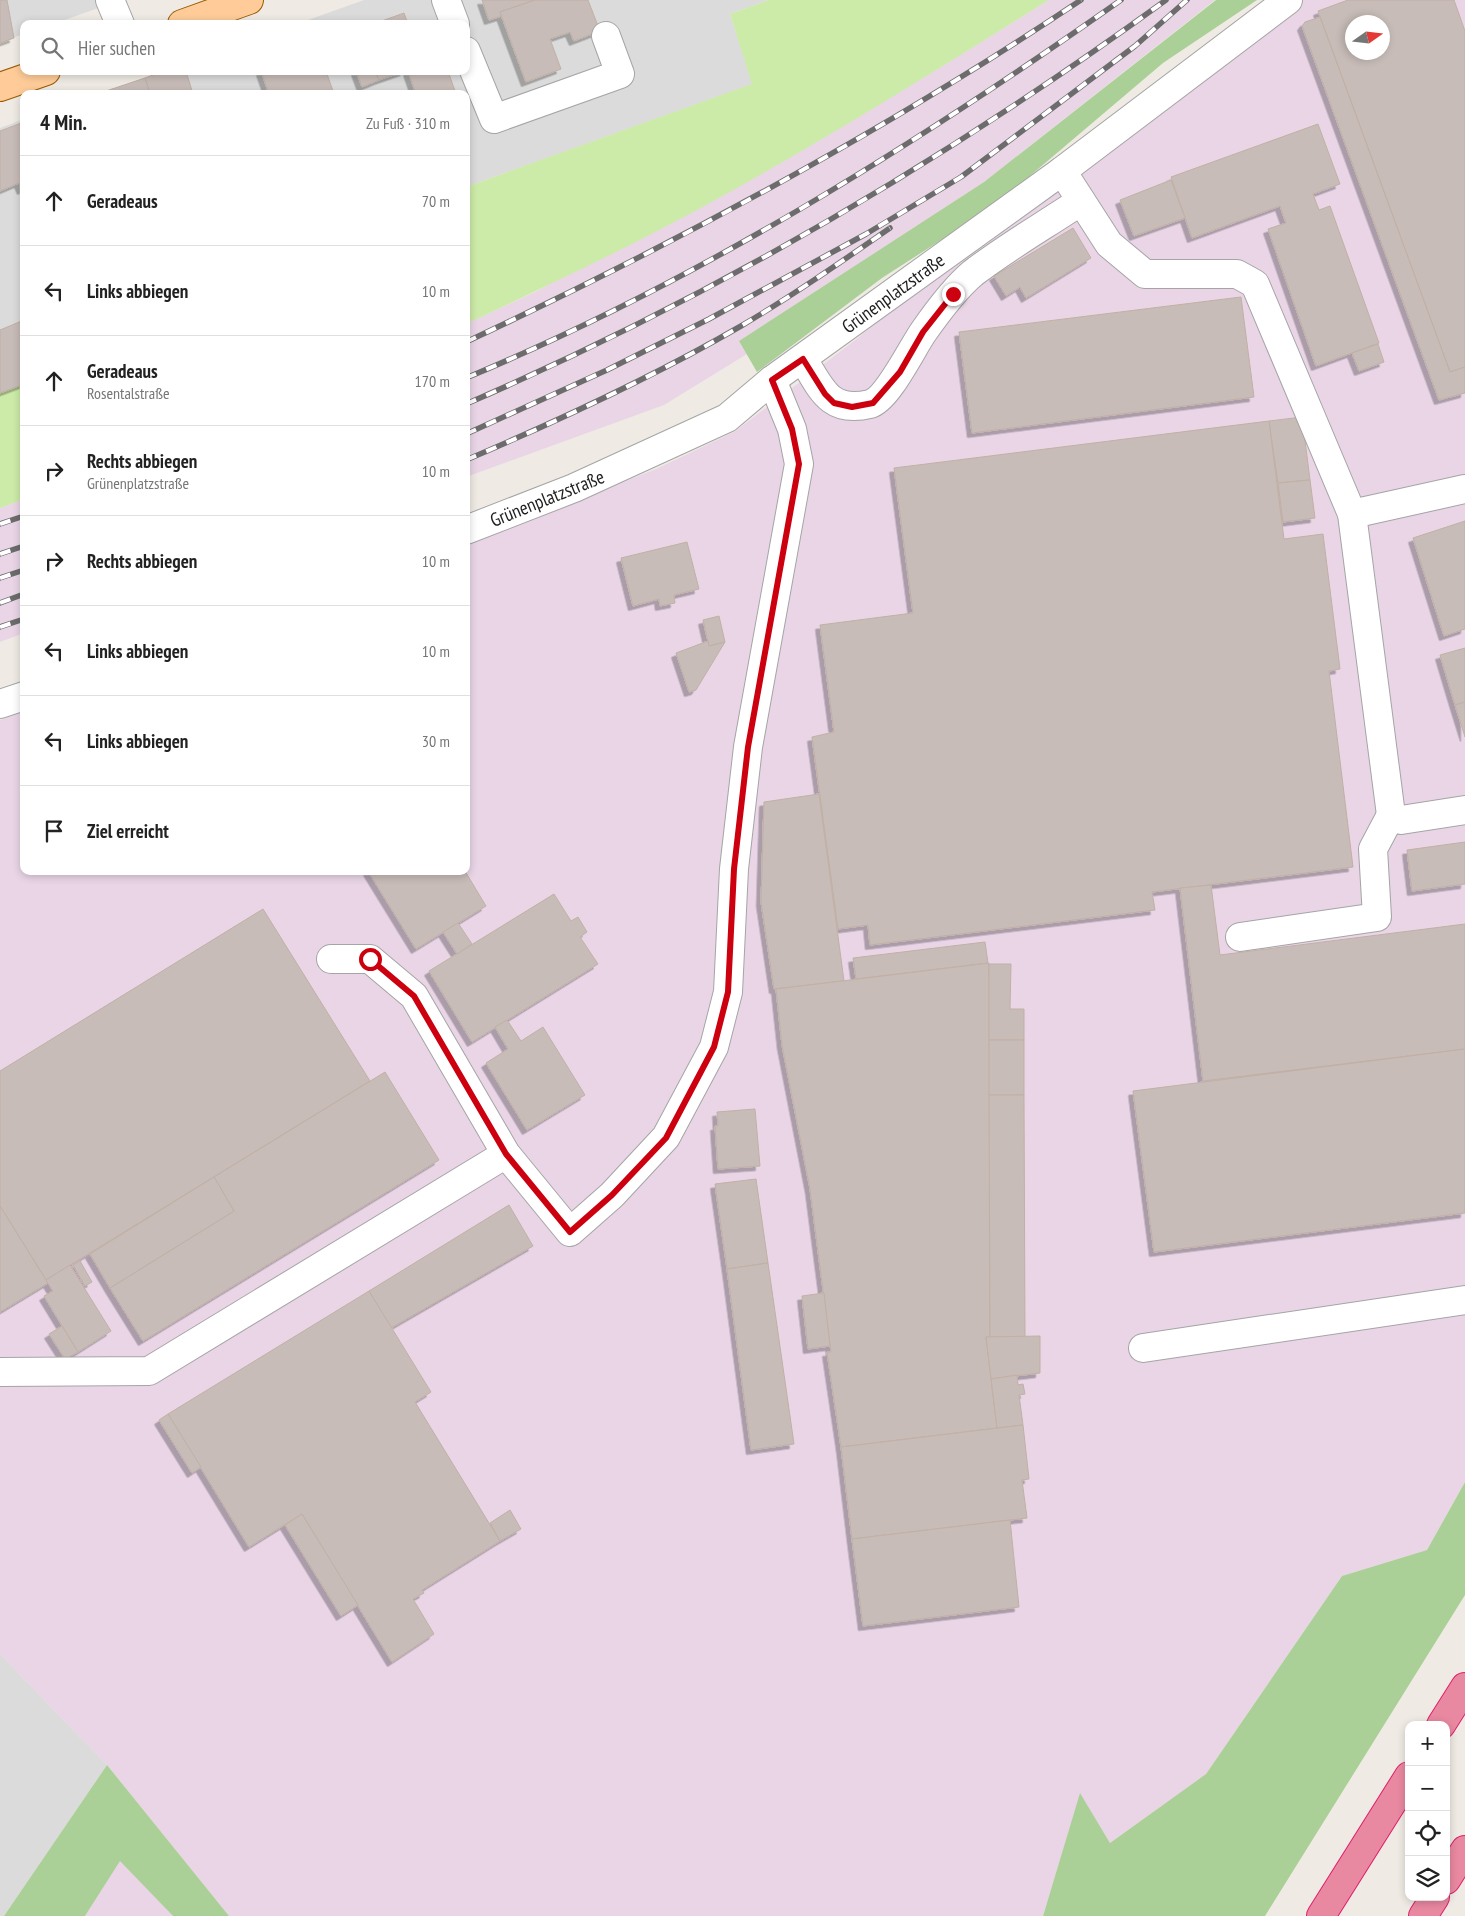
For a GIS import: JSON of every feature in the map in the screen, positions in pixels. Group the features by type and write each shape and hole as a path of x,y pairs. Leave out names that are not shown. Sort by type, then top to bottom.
{"highway":[{"path":"1444,1721 1465,1687"},
{"path":"1320,1916 1405,1782"},
{"path":"1450,1874 1465,1850"},
{"path":"1423,1916 1432,1901"}],"main road":[{"path":"193,20 249,0"},
{"path":"0,87 34,75"}],"street":[{"path":"110,0 118,20"},
{"name":"Grünenplatzstraße","path":"470,528 574,488 727,418 772,380 1062,171 1288,0"},
{"path":"470,61 494,119 620,74 606,36"},
{"path":"1062,171 1109,244 1145,274 1237,274 1255,284 1352,514 1391,815 1373,849 1377,917 1240,938"},
{"path":"803,359 825,394 834,403 852,407 873,403 900,372 923,332 966,280 1081,201"},
{"path":"331,959 370,959 414,996 506,1154 570,1232 612,1195 666,1138 714,1047 728,992 734,869 748,747 799,464 792,429 772,380"},
{"path":"1352,514 1465,489"},
{"path":"0,704 20,697"},
{"path":"1391,815 1401,820 1465,810"},
{"path":"0,1372 149,1371 506,1154"},
{"path":"1143,1348 1465,1300"}],"shaded area":[{"path":"0,0 121,0 64,20 20,20 20,35 0,42"},
{"path":"364,0 769,0 730,14 753,84 470,186 470,90 110,90 152,75 470,75 470,20 308,20"},
{"path":"1049,0 1215,0 984,182 739,341 747,354 664,405 470,476 470,322 537,291 926,76"},
{"path":"1265,0 1465,0 1465,1482 1427,1550 1342,1576 1206,1774 1110,1843 1080,1794 1043,1916 229,1916 107,1765 0,1654 0,720 20,713 20,875 470,875 470,542 656,469 734,432 854,341 1062,171"},
{"path":"20,120 20,385 0,393 0,128"},
{"path":"20,500 20,634 0,642 0,508"},
{"path":"0,1654 107,1765 4,1916 0,1916"},
{"path":"120,1860 173,1916 85,1916"}],"green space":[{"path":"769,0 1049,0 843,127 717,199 624,248 470,322 470,186 752,84 730,14"},
{"path":"1216,0 1257,0 1163,63 997,204 882,278 757,372 739,341 984,182"},
{"path":"20,385 20,500 0,508 0,393"},
{"path":"1465,1482 1465,1595 1265,1916 1043,1916 1080,1793 1110,1843 1206,1774 1342,1576 1427,1550"},
{"path":"107,1765 229,1916 173,1916 120,1861 85,1916 4,1916"}],"building":[{"path":"0,0 7,0 14,38 0,43"},
{"path":"482,0 535,0 500,12 502,16 489,20"},
{"path":"535,0 588,0 600,31 574,41 570,32 550,39 561,69 526,82 500,12"},
{"path":"1348,0 1454,0 1465,31 1465,367 1450,372 1318,11"},
{"path":"404,13 407,20 385,20"},
{"path":"1320,17 1450,372 1465,367 1465,393 1439,400 1302,26 1305,22"},
{"path":"153,75 187,75 192,90 149,90 145,78"},
{"path":"262,75 327,75 333,90 268,90"},
{"path":"358,75 377,75 379,80 362,87"},
{"path":"377,75 393,75 379,80"},
{"path":"409,75 449,75 455,90 415,90"},
{"path":"145,78 149,90 109,90"},
{"path":"20,124 20,185 19,183 0,191 0,131"},
{"path":"1318,124 1340,184 1313,194 1319,210 1330,206 1379,343 1316,366 1268,229 1286,223 1280,206 1192,238 1171,177"},
{"path":"1171,180 1185,218 1134,236 1120,200"},
{"path":"1073,228 1091,258 1026,298 1020,287 1006,296 994,276"},
{"path":"1241,297 1254,397 972,433 959,332"},
{"path":"20,322 20,386 0,393 0,330"},
{"path":"1378,344 1384,362 1359,371 1352,353"},
{"path":"1302,417 1310,480 1278,483 1269,421"},
{"path":"1269,421 1284,539 1323,534 1340,669 1329,671 1353,867 1152,892 1155,910 870,945 868,925 838,929 812,737 834,732 820,625 913,613 894,468"},
{"path":"1310,480 1315,518 1283,522 1278,483"},
{"path":"1465,521 1465,629 1444,636 1413,538"},
{"path":"687,542 699,589 674,595 675,603 660,606 659,599 633,606 621,558"},
{"path":"719,616 725,642 709,646 703,620"},
{"path":"708,641 709,646 725,642 696,690 689,692 676,653"},
{"path":"1465,648 1465,702 1455,705 1440,655"},
{"path":"1465,702 1465,737 1455,705"},
{"path":"819,794 844,981 774,989 761,902 764,802"},
{"path":"1465,842 1465,884 1412,891 1407,850"},
{"path":"370,875 467,875 486,906 416,949"},
{"path":"1211,885 1220,955 1465,924 1465,1049 1203,1081 1180,888"},
{"path":"554,894 571,921 578,917 587,932 580,937 598,964 472,1042 429,971"},
{"path":"263,909 370,1081 46,1280 0,1206 0,1071"},
{"path":"458,923 472,944 457,954 443,932"},
{"path":"985,942 988,963 856,979 853,958"},
{"path":"989,963 990,1337 986,1337 997,1428 841,1447 827,1352 831,1352 810,1189 782,1045 776,989"},
{"path":"989,964 1011,964 1010,1009 1024,1009 1024,1040 989,1040"},
{"path":"507,1020 521,1041 543,1027 585,1095 527,1130 486,1063 508,1049 495,1027"},
{"path":"989,1040 1024,1040 1024,1095 989,1095"},
{"path":"1465,1049 1465,1213 1154,1252 1133,1091"},
{"path":"385,1072 439,1160 143,1341 110,1288 234,1211 214,1177"},
{"path":"989,1095 1024,1095 1025,1337 990,1337"},
{"path":"755,1109 760,1166 718,1169 715,1126 718,1126 717,1112"},
{"path":"214,1177 234,1211 110,1288 90,1254"},
{"path":"756,1179 768,1263 727,1269 715,1184"},
{"path":"509,1205 533,1246 391,1328 369,1291"},
{"path":"0,1206 48,1283 0,1312"},
{"path":"80,1261 92,1282 85,1286 73,1265"},
{"path":"768,1263 794,1444 751,1450 727,1269"},
{"path":"70,1265 111,1331 78,1352 44,1296 53,1291 46,1280"},
{"path":"369,1291 431,1392 415,1402 500,1541 422,1590 424,1593 413,1599 434,1634 392,1662 302,1514 249,1547 168,1414"},
{"path":"824,1293 830,1346 808,1349 802,1296"},
{"path":"62,1326 78,1352 65,1359 49,1334"},
{"path":"1040,1336 1040,1373 991,1379 986,1337"},
{"path":"1017,1375 1018,1385 1023,1384 1025,1394 1019,1395 1023,1425 997,1428 991,1379"},
{"path":"168,1414 201,1467 192,1473 159,1420"},
{"path":"1023,1425 1029,1479 1022,1480 1027,1518 852,1539 841,1447"},
{"path":"510,1510 521,1529 500,1541 490,1523"},
{"path":"302,1514 358,1605 341,1616 285,1525"},
{"path":"1010,1520 1019,1607 863,1626 852,1539"}],"railway":[{"path":"470,340 624,265 780,183 932,95 1081,0"},
{"path":"470,376 553,340 638,298 804,207 965,107 1121,0"},
{"path":"470,402 649,318 827,222 999,115 1083,59 1166,0"},
{"path":"470,432 607,370 709,319 866,234 961,177 1135,46 1187,0"},
{"path":"470,458 606,397 708,345 779,303 890,228"},
{"path":"0,524 20,517"},
{"path":"0,554 20,547"},
{"path":"0,578 20,571"},
{"path":"0,603 20,596"},
{"path":"0,627 20,620"}],"route":[{"path":"370,959 414,996 506,1154 570,1232 612,1195 666,1138 714,1047 728,992 734,869 748,747 799,464 792,429 772,380 803,359 825,394 834,403 852,407 873,403 900,372 923,332 953,294"}]}
